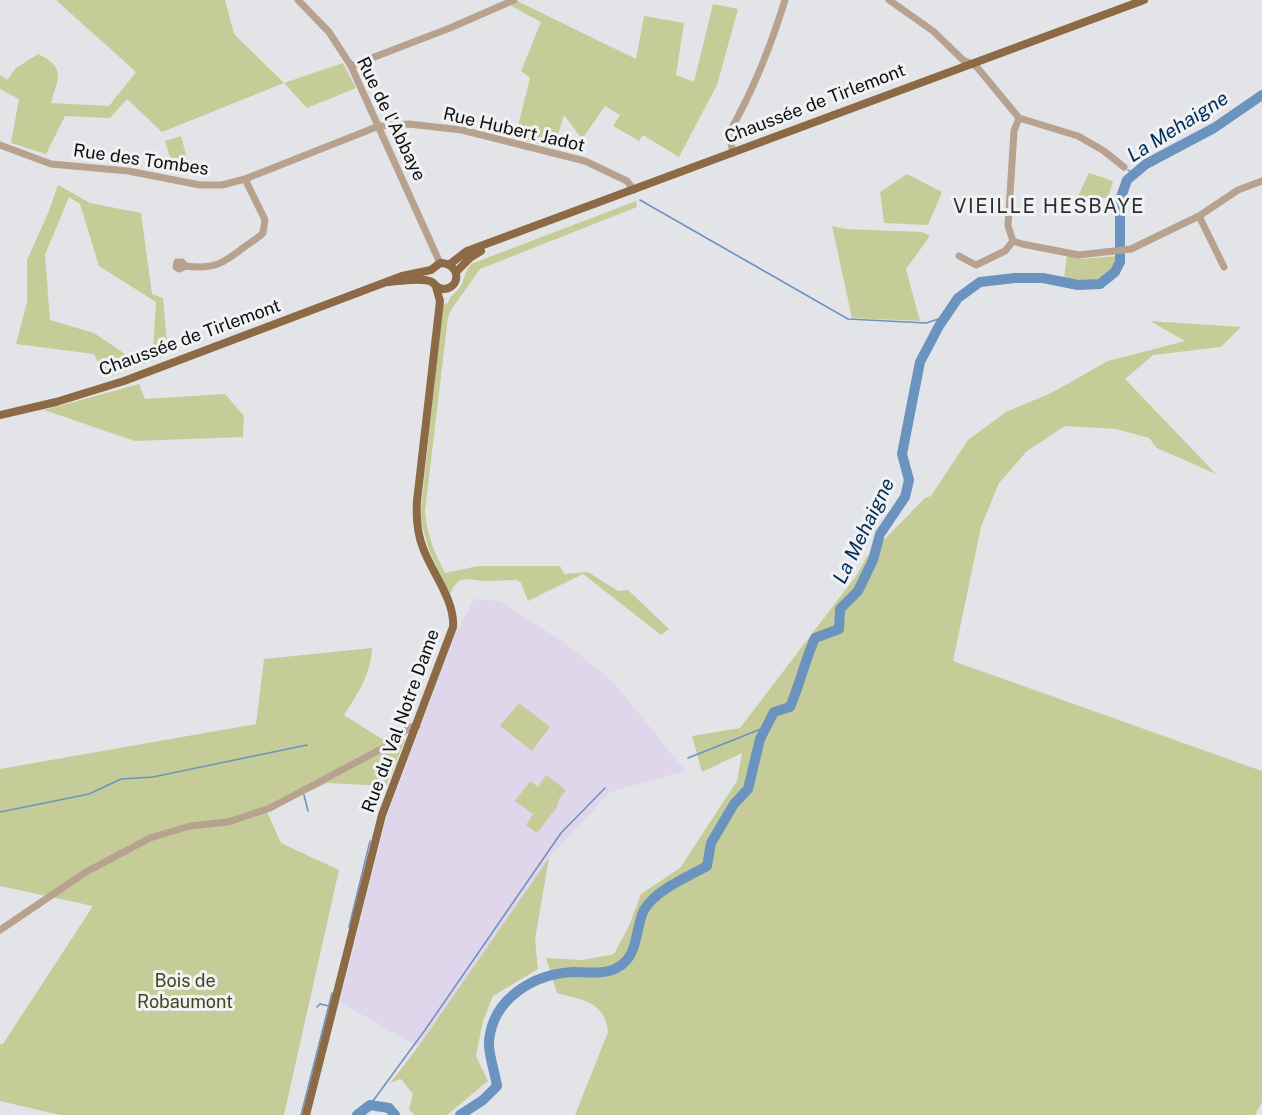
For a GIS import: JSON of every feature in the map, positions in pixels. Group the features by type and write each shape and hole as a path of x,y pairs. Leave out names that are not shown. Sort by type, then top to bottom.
{"main road":[{"name":"Chaussée de Tirlemont","path":"0,415 56,402 124,381 402,276 448,266 471,257 499,240 1144,0"},
{"name":"Chaussée de Tirlemont","path":"389,282 403,280 447,289 455,282 448,266"},
{"path":"431,270 434,285"},
{"name":"Rue du Val Notre Dame","path":"434,285 440,301"},
{"name":"Rue du Val Notre Dame","path":"306,1115 382,815 453,627 450,608 423,549 417,524 417,501 440,301 447,289"}],"street":[{"name":"Rue de l'Abbaye","path":"298,0 329,32 351,66 448,266"},
{"path":"351,66 450,28 514,0"},
{"path":"734,153 729,134 763,67 785,0"},
{"path":"889,0 933,31 963,60 976,66 1019,118 1078,136 1104,151 1124,167"},
{"path":"1014,241 1008,226 1014,131 1019,118"},
{"name":"Rue Hubert Jadot","path":"379,126 409,124 462,130 547,150 585,161 627,181 634,190"},
{"name":"Rue des Tombes","path":"0,145 51,164 128,171 200,185 222,185 245,179 379,126"},
{"path":"186,266 199,268 222,263 236,255 263,233 265,220 245,179"},
{"path":"1014,241 1079,255 1131,249 1199,216 1238,190 1262,181"},
{"path":"1199,216 1224,267"},
{"path":"959,256 976,265 1005,251 1014,241"},
{"path":"0,930 86,872 150,838 190,826 228,822 270,808 385,747 410,727 417,726"}],"shaded area":[{"path":"474,599 500,601 565,643 612,681 686,771 610,792 549,858 418,1047 340,1002 386,818 455,635"}],"green space":[{"path":"56,0 225,0 234,34 284,83 162,132 127,99 110,118 65,116 46,154 11,143 19,99 0,89 0,75 7,80 16,68 38,54 57,69 58,80 51,103 109,106 136,72"},
{"path":"517,1 636,59 644,16 684,23 676,75 694,82 713,4 738,9 717,85 679,157 643,135 639,141 613,126 620,115 605,106 582,139 564,115 554,148 515,138 530,78 521,71 541,22 511,6"},
{"path":"343,63 356,88 307,108 284,83"},
{"path":"181,136 189,166 174,171 165,141"},
{"path":"1089,173 1113,181 1108,198 1078,196"},
{"path":"907,174 942,192 928,225 884,223 880,192"},
{"path":"58,185 90,203 141,213 152,294 163,298 168,355 108,377 101,370 94,354 16,344 27,302 27,260","holes":["69,197 80,204 99,266 156,302 153,351 134,360 94,333 50,320 45,255"]},
{"path":"636,201 637,207 480,269 451,310 448,317 425,511 427,528 445,573 478,566 560,566 564,574 588,572 618,591 628,590 669,629 661,635 583,574 528,601 521,583 517,580 465,579 453,587 450,594 429,550 420,518 443,304 448,303 460,287 471,264"},
{"path":"832,226 846,229 922,232 930,236 906,269 920,321 852,318"},
{"path":"1067,256 1082,259 1117,256 1110,272 1104,276 1081,280 1064,278"},
{"path":"1150,321 1241,327 1221,347 1153,355 1125,379 1216,474 1157,448 1149,438 1116,429 1065,426 1027,451 999,483 981,527 953,661 1262,771 1262,1102 1255,1115 575,1115 608,1032 606,1022 597,1008 583,1000 557,993 546,958 583,960 614,954 629,926 641,894 680,868 737,781 742,753 702,772 692,736 740,728 856,576 866,558 925,498 931,496 968,440 1006,412 1051,393 1108,361 1185,341"},
{"path":"139,384 145,399 225,394 244,416 243,437 135,441 44,410"},
{"name":"Bois de Robaumont","path":"372,648 366,675 344,715 382,739 392,734 395,743 403,738 405,740 386,786 327,783 267,812 281,843 339,870 284,1115 60,1115 0,1101 0,1044 3,1044 93,906 0,886 0,769 256,724 264,659"},
{"path":"519,703 550,727 532,751 500,726"},
{"path":"546,775 566,790 559,799 557,807 537,833 526,825 533,814 515,801 530,781 538,787"},
{"path":"549,858 535,939 538,969 493,996 483,1021 476,1056 488,1081 447,1115 414,1115 409,1109 413,1094 401,1079 390,1083 418,1047"}],"waterway":[{"name":"La Mehaigne","path":"460,1115 483,1100 497,1086 489,1041 498,1012 507,1001 530,983 544,978 573,972 607,971 620,966 632,951 641,916 649,903 672,885 707,866 711,843 734,804 748,789 760,739 774,712 790,707 815,638 839,629 840,609 858,591 873,560 880,534 905,497 909,480 902,454 920,362 939,326 958,298 980,282 1015,278 1043,278 1078,285 1100,284 1115,272 1120,262 1120,200 1127,180 1146,164 1214,128 1262,95"},
{"name":"La Mehaigne","path":"1128,170 1134,174"},
{"path":"640,200 848,319 926,323 945,317"},
{"path":"688,758 766,727"},
{"path":"0,812 89,794 121,779 153,777 307,745"},
{"path":"370,1105 425,1030 561,833 605,788"},
{"path":"304,795 308,811"},
{"path":"349,927 370,841"},
{"path":"301,1115 332,993"},
{"path":"317,1007 320,1004 329,1006"},
{"name":"La Mehaigne","path":"357,1115 370,1105 389,1108 395,1115"}],"district":[{"name":"VIEILLE HESBAYE","path":"1049,207"}]}
